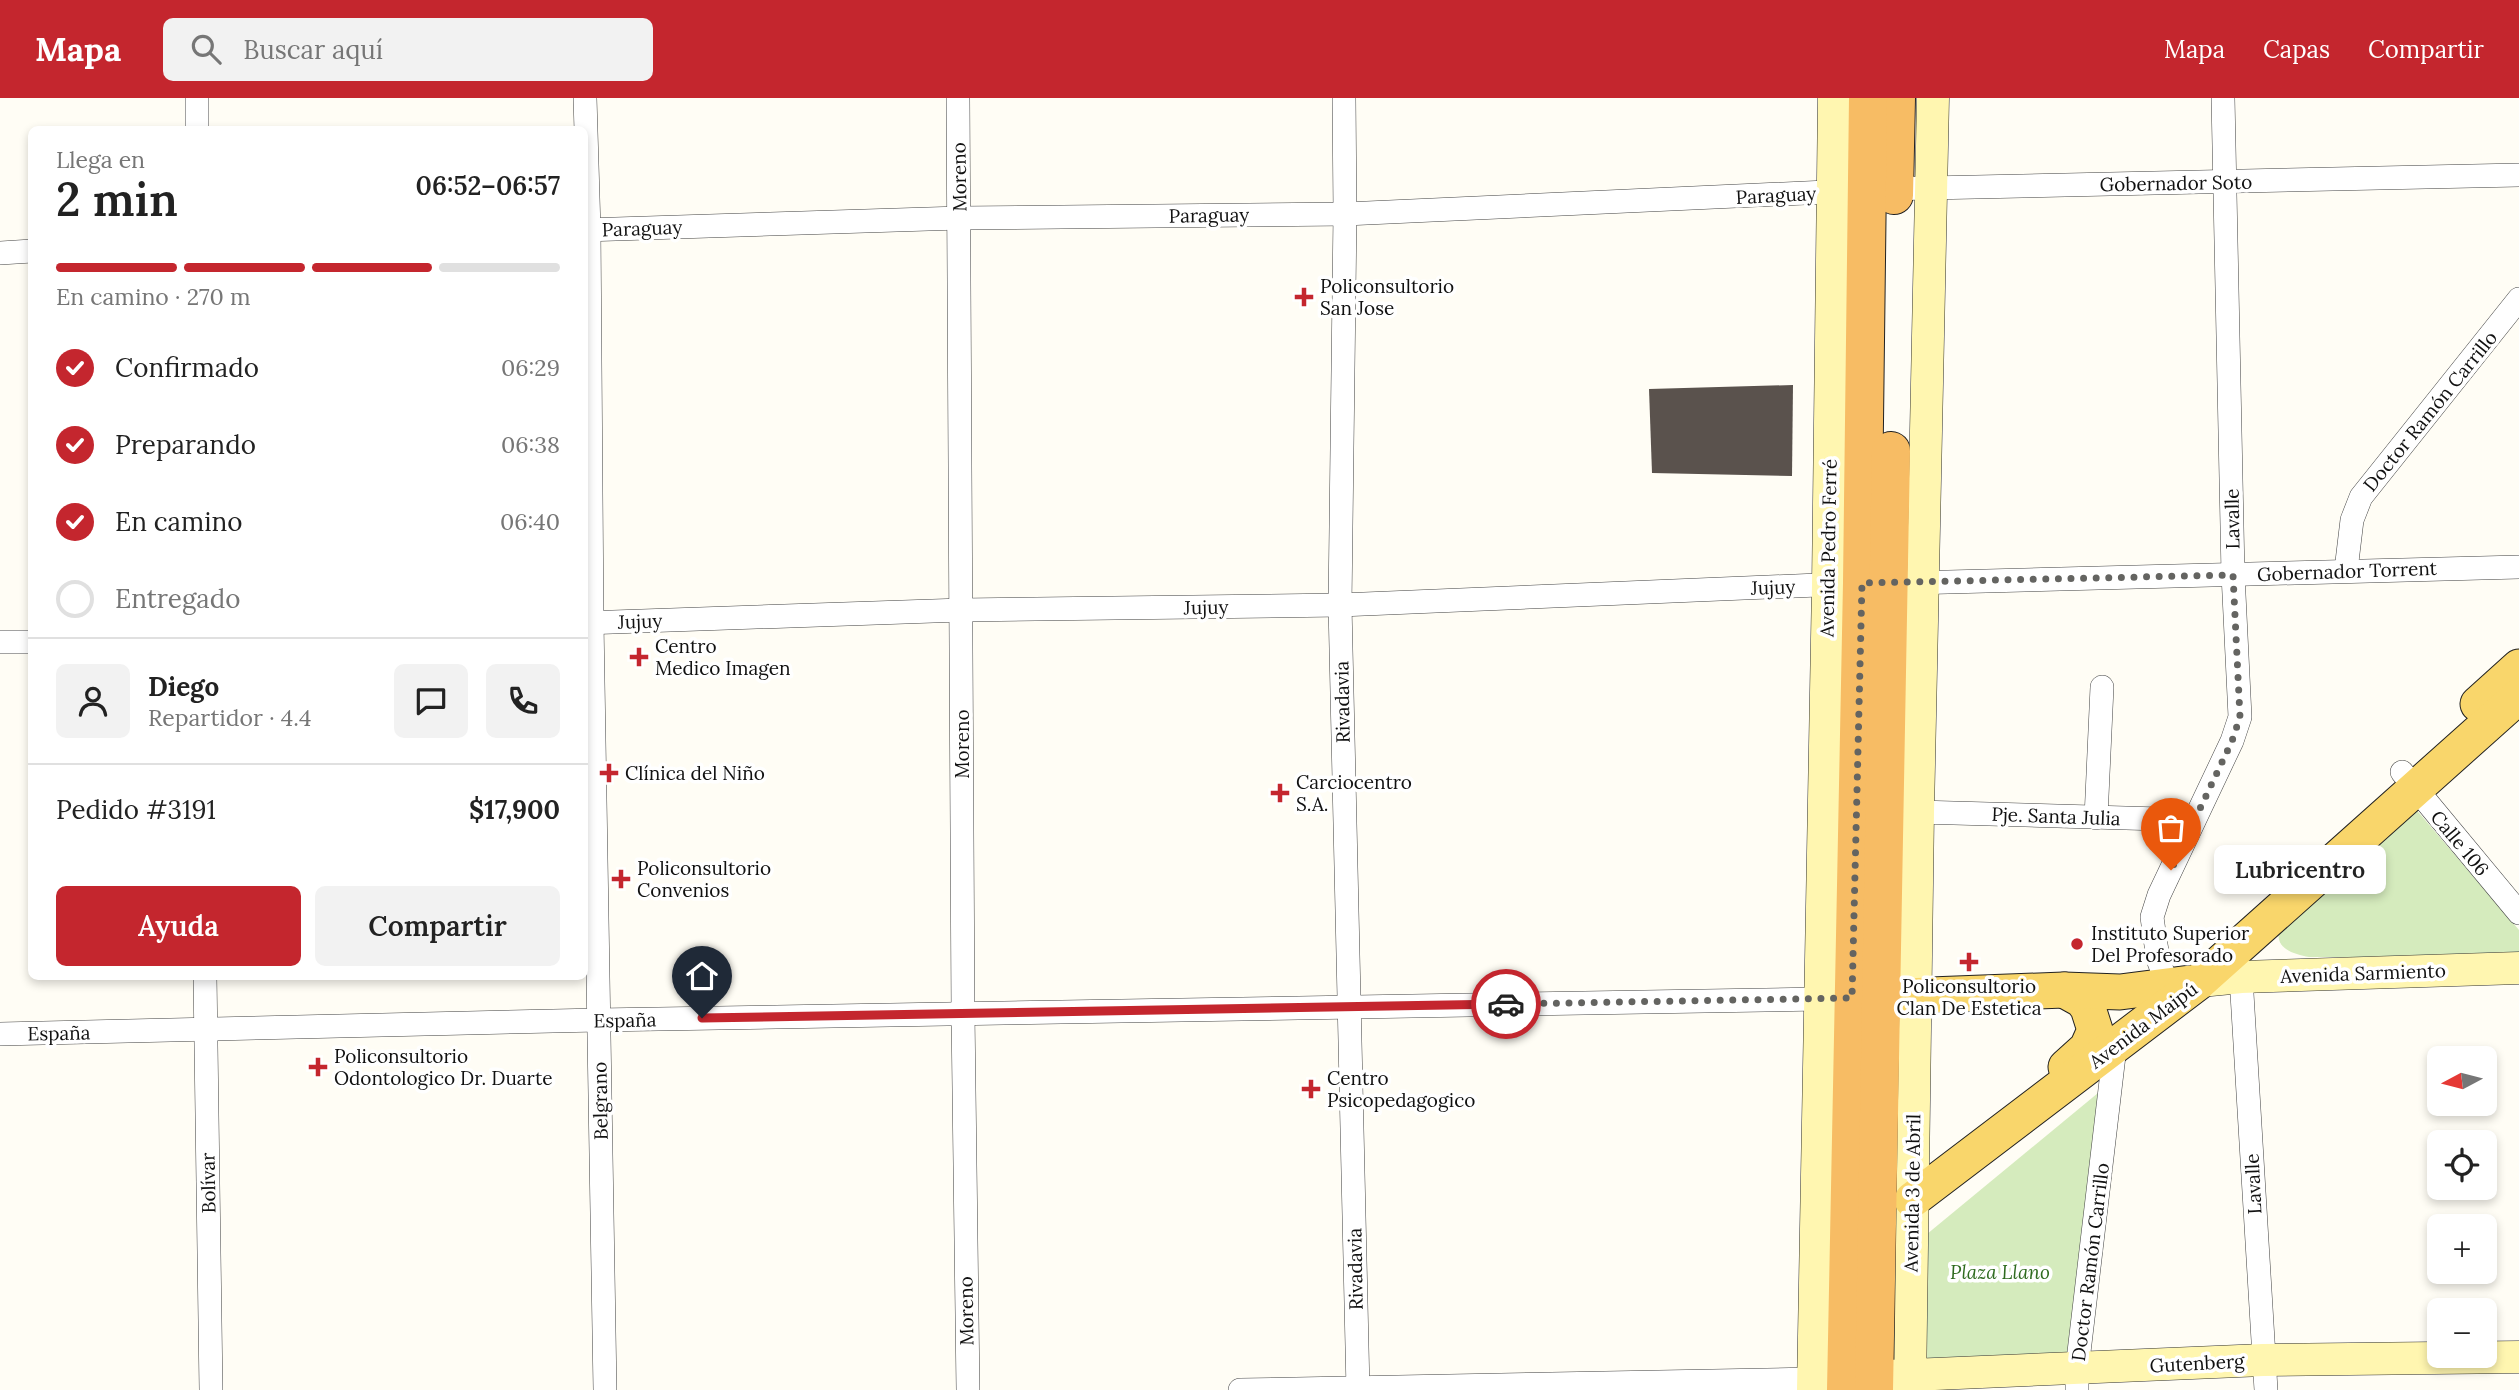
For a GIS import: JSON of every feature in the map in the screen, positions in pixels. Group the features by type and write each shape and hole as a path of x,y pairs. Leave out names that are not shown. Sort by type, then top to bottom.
{"highway":[{"name":"Avenida Pedro Ferré","path":"1868,98 1881,190"},
{"name":"Avenida Pedro Ferré","path":"1867,998 1881,190 1896,98"},
{"name":"Avenida 3 de Abril","path":"1861,1384 1867,998"}],"main road":[{"name":"Avenida Pedro Ferré","path":"1834,98 1881,190 1867,998"},
{"name":"Avenida Pedro Ferré","path":"1881,190 1933,98"},
{"name":"Avenida Pedro Ferré","path":"1867,998 1918,812 1876,583"},
{"name":"Avenida Maipú","path":"2408,780 2519,667"},
{"name":"Avenida Maipú","path":"1912,1200 2115,1046 2181,990 2233,921 2408,780 2519,696"},
{"name":"Avenida Sarmiento","path":"1867,998 2064,990 2181,990 2241,977 2519,968"},
{"path":"1983,1146 2087,1048 2093,1037 2095,1030 2088,1008 2082,1000 2064,990"},
{"path":"1861,1384 1817,1194 1867,998"},
{"name":"Avenida 3 de Abril","path":"1861,1384 1912,1200 1867,998"},
{"name":"Gutenberg","path":"1861,1384 2264,1375 2519,1356"}],"street":[{"path":"197,98 197,126"},
{"name":"Belgrano","path":"585,98 585,126"},
{"name":"Moreno","path":"958,98 968,1390"},
{"name":"Rivadavia","path":"1344,98 1340,605 1358,1389"},
{"name":"Lavalle","path":"2181,990 2155,939 2152,916 2159,895 2232,741 2240,717 2233,575 2222,98"},
{"name":"Gobernador Soto","path":"1881,190 2519,175"},
{"name":"Paraguay","path":"588,230 960,218 1345,214 1881,190"},
{"path":"0,253 28,251"},
{"name":"Doctor Ramón Carrillo","path":"2346,570 2352,520 2361,496 2519,299"},
{"name":"Gobernador Torrent","path":"1876,583 2519,567"},
{"name":"Jujuy","path":"588,623 962,610 1340,605 1876,583"},
{"name":"Belgrano","path":"588,623 604,1390"},
{"path":"0,642 28,642"},
{"path":"2096,818 2102,687"},
{"name":"Calle 106","path":"2408,780 2519,913"},
{"name":"Pje. Santa Julia","path":"1918,812 2194,820"},
{"name":"Lavalle","path":"2241,977 2264,1375"},
{"name":"Bolívar","path":"205,980 211,1390"},
{"name":"España","path":"0,1034 598,1020 1867,998"},
{"name":"Doctor Ramón Carrillo","path":"2077,1379 2115,1046"},
{"path":"1240,1390 1861,1384"}],"green space":[{"path":"2414,807 2519,930 2519,958 2309,957 2287,950 2280,942 2279,930"},
{"name":"Plaza Llano","path":"2098,1093 2068,1359 1922,1365 1921,1239"}],"building":[{"path":"1793,385 1792,476 1652,473 1649,389"}],"way so far":[{"path":"1506,1004 1852,998 1862,583 2233,575 2240,717 2232,741 2171,870"}],"place":[{"name":"Policonsultorio San Jose","path":"1304,297"},
{"name":"Centro Medico Imagen","path":"639,657"},
{"name":"Clínica del Niño","path":"609,773"},
{"name":"Carciocentro S.A.","path":"1280,793"},
{"name":"Lubricentro","path":"2171,870"},
{"name":"Policonsultorio Convenios","path":"621,879"},
{"name":"Instituto Superior Del Profesorado","path":"2077,944"},
{"name":"Policonsultorio Clan De Estetica","path":"1969,962"},
{"name":"Policonsultorio Odontologico Dr. Duarte","path":"318,1067"},
{"name":"Centro Psicopedagogico","path":"1311,1089"}],"route":[{"path":"702,1018 1506,1004"}]}
